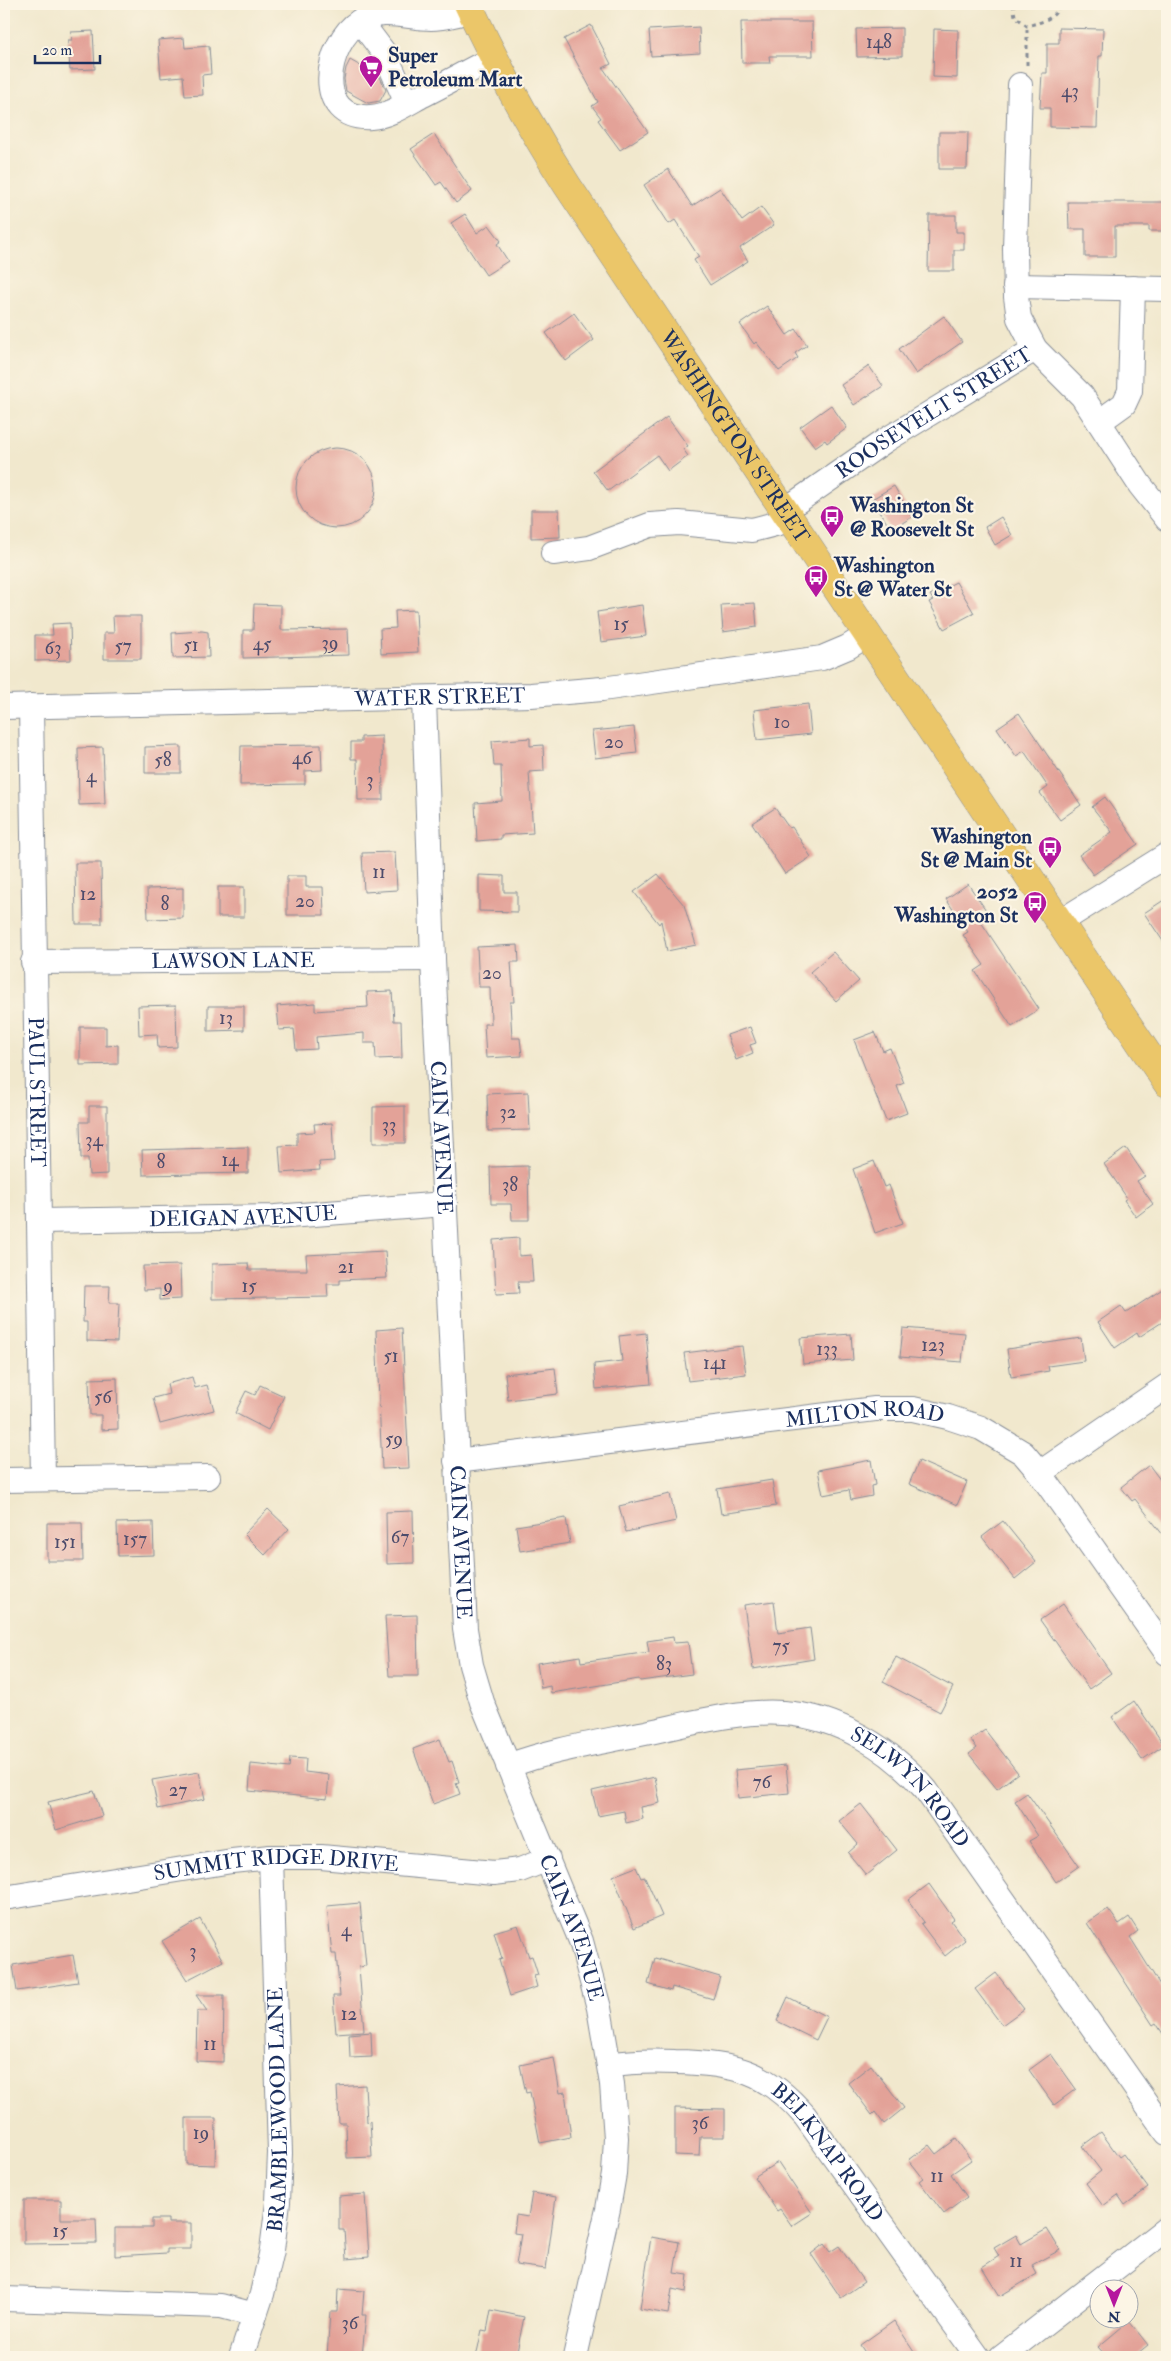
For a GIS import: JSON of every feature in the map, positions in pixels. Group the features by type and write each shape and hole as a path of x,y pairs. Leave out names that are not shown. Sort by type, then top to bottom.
{"main road":[{"name":"WASHINGTON STREET","path":"470,7 494,58 529,123 564,179 1167,1083"}],"street":[{"path":"470,7 431,18 383,13 360,21 344,36 335,54 329,86 332,98 352,116 372,117 407,103 494,58"},
{"path":"360,21 385,54 407,103"},
{"name":"ROOSEVELT STREET","path":"788,515 886,440 1034,349 1019,318 1016,286 1020,85"},
{"path":"1016,286 1167,289"},
{"path":"1099,422 1124,404 1130,390 1133,288"},
{"path":"1034,349 1076,388 1140,485 1167,519"},
{"path":"553,554 589,548 650,525 679,524 752,530 788,515"},
{"name":"WATER STREET","path":"4,707 424,699 578,692 809,660 836,653 867,635"},
{"name":"CAIN AVENUE","path":"424,699 433,959 461,1586 467,1647 479,1693 548,1859 588,1965 610,2065 616,2119 614,2174 608,2209 575,2357"},
{"name":"PAUL STREET","path":"30,706 43,1479"},
{"path":"1060,922 1167,855"},
{"name":"LAWSON LANE","path":"33,962 433,959"},
{"name":"DEIGAN AVENUE","path":"39,1221 275,1218 445,1204"},
{"path":"1040,1472 1167,1386"},
{"name":"MILTON ROAD","path":"456,1461 855,1411 894,1408 930,1412 981,1428 1023,1453 1040,1472 1167,1653"},
{"path":"4,1480 208,1477"},
{"name":"SELWYN ROAD","path":"508,1766 548,1753 722,1718 763,1713 782,1713 817,1719 867,1740 904,1767 926,1790 1167,2133"},
{"name":"SUMMIT RIDGE DRIVE","path":"4,1898 232,1861 271,1857 321,1857 494,1873 520,1870 548,1859"},
{"name":"BRAMBLEWOOD LANE","path":"241,2357 255,2315 272,2250 279,2177 271,1857"},
{"name":"BELKNAP ROAD","path":"610,2065 641,2062 714,2064 749,2071 775,2086 805,2116 978,2357"},
{"path":"1001,2357 1167,2228"},
{"path":"4,2299 210,2306 233,2308 255,2315"}],"path":[{"path":"1012,4 1015,16 1027,26"},
{"path":"1027,26 1048,20 1058,9 1059,4"},
{"path":"1020,85 1026,71 1027,26"}],"building":[{"path":"741,22 812,22 813,56 769,56 770,63 742,63"},
{"path":"591,25 611,64 603,68 648,132 620,150 598,120 601,118 592,106 598,102 564,39"},
{"path":"699,27 700,53 651,56 649,30"},
{"path":"902,28 902,56 857,57 856,29"},
{"path":"1059,28 1103,29 1102,56 1099,56 1097,128 1050,127 1050,108 1040,108 1042,73 1047,73 1047,43 1059,43"},
{"path":"934,29 958,30 957,78 933,77"},
{"path":"93,31 95,69 70,70 68,40 72,40 71,32"},
{"path":"184,38 185,48 209,46 211,74 202,75 203,95 185,96 183,76 161,78 158,40"},
{"path":"350,60 380,77 386,90 380,101 368,103 346,91 344,79"},
{"path":"939,132 968,132 967,169 939,169"},
{"path":"434,134 472,191 456,203 441,182 436,185 411,149"},
{"path":"668,169 692,206 720,188 742,221 761,207 774,225 740,248 748,261 710,285 694,260 699,257 675,220 669,224 644,185"},
{"path":"1068,202 1167,202 1167,231 1149,231 1149,226 1115,226 1115,257 1085,257 1085,229 1069,229"},
{"path":"465,214 477,233 489,225 501,241 497,244 508,261 486,275 451,223"},
{"path":"929,215 956,215 956,232 964,232 964,250 954,250 954,271 928,271"},
{"path":"767,306 787,335 796,329 807,345 795,353 798,358 779,371 756,342 754,344 740,324"},
{"path":"574,313 594,340 566,361 546,333"},
{"path":"944,316 962,342 916,374 899,349"},
{"path":"869,366 883,386 854,405 841,385"},
{"path":"831,405 847,428 827,443 825,440 815,447 800,427"},
{"path":"667,417 688,446 683,449 688,456 668,471 657,455 608,491 593,471"},
{"path":"328,448 344,448 358,454 370,466 376,480 376,496 370,510 358,522 344,528 328,528 314,522 302,510 296,496 296,480 302,466 314,454"},
{"path":"894,486 912,517 891,530 872,499"},
{"path":"531,510 559,510 560,537 531,538"},
{"path":"1001,517 1012,535 995,545 985,527"},
{"path":"956,582 974,613 944,629 929,602 933,600 930,595"},
{"path":"755,603 757,627 723,632 721,605"},
{"path":"254,604 281,605 281,630 348,629 349,655 243,658 243,630 253,630"},
{"path":"642,605 646,636 601,642 597,612"},
{"path":"416,610 418,652 381,654 380,629 396,628 395,611"},
{"path":"113,616 141,616 141,659 104,659 104,633 114,633"},
{"path":"70,623 71,660 35,661 35,635 53,635 52,624"},
{"path":"208,632 209,657 173,658 172,633"},
{"path":"808,704 811,734 757,740 754,710"},
{"path":"1019,713 1081,805 1060,820 1040,793 1048,787 1024,751 1016,756 997,728"},
{"path":"634,727 637,753 595,758 592,731"},
{"path":"382,736 383,800 358,800 357,759 351,759 351,742 361,742 361,737"},
{"path":"530,738 530,746 543,745 544,771 529,772 533,833 501,835 501,839 477,841 475,803 502,801 501,766 494,766 492,741"},
{"path":"321,745 322,770 305,771 305,784 240,785 241,746"},
{"path":"181,746 181,773 145,773 145,747"},
{"path":"103,747 105,804 79,805 78,748"},
{"path":"1105,797 1138,844 1093,875 1079,855 1112,832 1092,807"},
{"path":"775,808 789,828 792,827 811,857 785,874 752,823"},
{"path":"395,852 397,890 364,892 362,853"},
{"path":"75,863 101,863 102,924 76,924"},
{"path":"658,874 684,905 696,945 667,951 661,921 659,924 634,892"},
{"path":"479,875 504,876 504,892 517,892 517,912 479,911"},
{"path":"287,876 306,876 306,887 323,887 324,915 287,915"},
{"path":"968,884 986,910 977,916 1039,1009 1012,1027 975,971 984,965 963,935 968,932 946,899"},
{"path":"218,887 244,887 244,917 218,917"},
{"path":"183,888 183,918 148,919 147,889"},
{"path":"1167,898 1167,947 1144,913"},
{"path":"518,945 519,962 511,962 514,1002 510,1002 512,1038 520,1038 522,1056 486,1058 484,1024 491,1024 490,987 479,987 477,947"},
{"path":"833,952 859,981 836,1001 810,972"},
{"path":"392,991 394,1021 401,1021 402,1058 376,1059 375,1043 364,1043 364,1033 316,1037 317,1049 296,1050 294,1029 279,1030 277,1006 315,1003 315,1011 368,1007 367,992"},
{"path":"176,1005 177,1047 158,1048 157,1034 139,1035 138,1006"},
{"path":"208,1006 244,1006 244,1030 208,1031"},
{"path":"80,1027 106,1027 106,1046 118,1045 118,1064 80,1065"},
{"path":"750,1027 756,1043 750,1045 753,1053 736,1060 727,1035"},
{"path":"875,1032 883,1051 890,1048 904,1083 897,1086 907,1113 886,1121 854,1040"},
{"path":"528,1092 530,1130 488,1131 487,1094"},
{"path":"89,1106 107,1106 107,1174 89,1175 88,1158 81,1158 80,1122 89,1122"},
{"path":"405,1106 405,1143 373,1143 373,1107"},
{"path":"332,1123 334,1161 319,1162 320,1170 281,1173 279,1146 297,1145 297,1133 315,1132 314,1124"},
{"path":"248,1147 248,1173 143,1175 142,1150"},
{"path":"1126,1148 1145,1176 1137,1181 1153,1204 1136,1217 1124,1200 1127,1198 1104,1164"},
{"path":"874,1161 884,1187 889,1185 903,1223 875,1233 853,1169"},
{"path":"528,1166 529,1220 512,1220 511,1204 491,1204 490,1167"},
{"path":"519,1238 519,1256 531,1255 533,1282 518,1282 519,1293 496,1294 493,1240"},
{"path":"385,1251 387,1278 340,1280 340,1284 327,1284 328,1297 212,1299 212,1264 248,1263 249,1270 307,1270 306,1255"},
{"path":"180,1265 181,1299 160,1300 160,1289 144,1290 143,1266"},
{"path":"84,1286 110,1286 109,1303 119,1303 117,1342 87,1341 87,1322 83,1322"},
{"path":"1167,1286 1167,1319 1139,1337 1137,1333 1115,1348 1098,1322 1121,1306 1126,1313"},
{"path":"402,1328 409,1468 382,1469 376,1330"},
{"path":"903,1328 965,1333 962,1362 900,1357"},
{"path":"646,1333 651,1384 596,1389 594,1364 622,1361 619,1336"},
{"path":"851,1334 853,1360 803,1364 800,1338"},
{"path":"1081,1338 1084,1361 1048,1366 1049,1371 1011,1377 1007,1349"},
{"path":"742,1346 746,1374 688,1381 684,1353"},
{"path":"555,1368 558,1394 508,1400 505,1374"},
{"path":"192,1377 195,1388 207,1385 214,1410 160,1424 153,1398 169,1394 167,1384"},
{"path":"117,1378 118,1429 101,1430 101,1415 90,1415 89,1379"},
{"path":"260,1385 284,1396 268,1430 235,1413 246,1391 255,1395"},
{"path":"871,1460 875,1485 871,1486 872,1496 851,1500 849,1490 823,1495 818,1470"},
{"path":"919,1461 967,1482 957,1505 909,1484"},
{"path":"1149,1465 1167,1489 1167,1540 1135,1499 1132,1501 1121,1487"},
{"path":"772,1480 776,1506 721,1514 717,1489"},
{"path":"670,1494 676,1521 626,1532 619,1506"},
{"path":"268,1509 289,1529 265,1555 244,1534"},
{"path":"413,1511 414,1563 387,1564 386,1512"},
{"path":"566,1518 570,1543 520,1551 516,1526"},
{"path":"1003,1521 1036,1562 1015,1579 982,1537"},
{"path":"153,1522 154,1555 118,1556 117,1523"},
{"path":"47,1523 82,1523 83,1561 47,1561"},
{"path":"774,1601 778,1633 810,1628 814,1659 753,1669 744,1605"},
{"path":"1063,1604 1111,1673 1089,1689 1040,1620"},
{"path":"417,1615 418,1676 389,1676 385,1616"},
{"path":"673,1637 674,1643 688,1642 692,1674 640,1681 639,1679 551,1693 550,1686 541,1688 537,1663 580,1656 581,1662 649,1652 647,1641"},
{"path":"896,1657 953,1687 940,1712 883,1682"},
{"path":"1134,1701 1164,1745 1142,1760 1112,1717"},
{"path":"985,1730 1018,1773 997,1789 969,1754 977,1748 971,1740"},
{"path":"440,1739 449,1762 452,1761 459,1782 456,1783 460,1794 433,1804 413,1749"},
{"path":"290,1758 306,1759 305,1772 329,1775 327,1799 249,1791 251,1764 289,1768"},
{"path":"786,1765 789,1793 738,1798 735,1770"},
{"path":"199,1772 205,1799 158,1809 152,1780"},
{"path":"655,1777 660,1803 641,1807 643,1819 626,1823 624,1811 598,1816 592,1791"},
{"path":"94,1791 102,1816 56,1830 48,1802"},
{"path":"1027,1793 1079,1866 1056,1882 1029,1841 1038,1836 1015,1801"},
{"path":"861,1804 897,1850 866,1875 848,1853 858,1844 839,1821"},
{"path":"636,1867 641,1878 645,1877 662,1916 634,1928 613,1876"},
{"path":"929,1884 954,1919 951,1921 965,1940 945,1956 921,1924 924,1922 908,1900"},
{"path":"360,1903 366,1966 359,1967 364,2031 336,2033 333,1996 340,1996 336,1954 332,1954 327,1906"},
{"path":"1108,1909 1119,1924 1129,1917 1138,1931 1130,1937 1167,1996 1167,2040 1156,2023 1153,2025 1087,1923"},
{"path":"200,1919 223,1961 187,1980 162,1941"},
{"path":"518,1925 529,1957 532,1956 538,1975 534,1976 537,1987 510,1996 499,1960 502,1959 494,1932"},
{"path":"73,1955 78,1982 17,1991 13,1965"},
{"path":"655,1958 720,1977 713,1999 672,1987 671,1991 648,1984"},
{"path":"996,1973 1024,2009 1002,2025 975,1989"},
{"path":"196,1995 224,1995 223,2062 196,2061 197,2011 207,2011"},
{"path":"788,1997 827,2017 816,2040 777,2021"},
{"path":"371,2032 372,2057 350,2058 349,2034"},
{"path":"1051,2054 1076,2089 1054,2105 1029,2070"},
{"path":"554,2058 560,2093 565,2092 571,2137 540,2143 530,2092 526,2093 520,2065"},
{"path":"871,2065 904,2108 884,2124 875,2112 872,2115 848,2083"},
{"path":"365,2085 367,2122 370,2121 372,2157 347,2158 346,2123 339,2123 337,2087"},
{"path":"675,2108 725,2109 725,2137 700,2137 699,2156 675,2155"},
{"path":"186,2118 216,2118 215,2165 186,2164"},
{"path":"1101,2132 1119,2157 1123,2154 1148,2188 1125,2205 1118,2195 1103,2206 1086,2183 1101,2171 1082,2146"},
{"path":"956,2139 971,2160 951,2174 967,2197 944,2214 919,2181 923,2178 909,2160 929,2145 936,2154"},
{"path":"778,2162 812,2213 792,2226 780,2209 777,2211 754,2177"},
{"path":"532,2193 556,2197 546,2269 516,2265 521,2234 514,2233 516,2215 528,2217"},
{"path":"365,2194 369,2257 346,2259 344,2230 339,2230 339,2196"},
{"path":"24,2200 61,2200 61,2219 96,2219 97,2243 24,2244"},
{"path":"152,2219 168,2219 168,2223 191,2223 191,2249 167,2249 167,2253 115,2256 115,2228 152,2228"},
{"path":"1047,2229 1060,2250 1032,2265 1037,2274 1000,2296 982,2267 999,2256 994,2248 1016,2235 1021,2244"},
{"path":"651,2237 679,2242 674,2273 688,2275 686,2292 672,2289 668,2314 640,2309"},
{"path":"824,2244 830,2252 839,2246 864,2282 841,2298 811,2254"},
{"path":"338,2289 364,2291 362,2315 366,2315 362,2356 359,2357 327,2357 330,2312 337,2312"},
{"path":"491,2310 524,2317 516,2357 476,2357 482,2330 487,2331"},
{"path":"894,2321 918,2357 868,2357 860,2345"},
{"path":"1121,2328 1135,2328 1148,2345 1133,2357 1107,2357 1098,2347"}],"place":[{"name":"Super Petroleum Mart","path":"371,88"},
{"name":"Washington St @ Roosevelt St","path":"832,538"},
{"name":"Washington St @ Water St","path":"816,598"},
{"name":"Washington St @ Main St","path":"1050,869"},
{"name":"2052 Washington St","path":"1035,924"}]}
